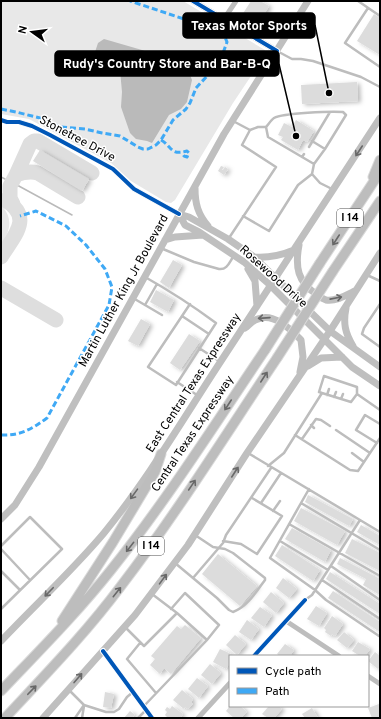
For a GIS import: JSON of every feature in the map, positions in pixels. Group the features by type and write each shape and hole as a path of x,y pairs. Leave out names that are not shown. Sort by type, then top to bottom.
{"highway":[{"path":"369,188 380,160"},
{"name":"Central Texas Expressway","path":"1,691 84,603 141,532 198,451 380,172"},
{"name":"I 14","path":"5,718 74,644 129,576 165,526 380,201"},
{"path":"52,637 92,576 156,472 161,454"}],"main road":[{"name":"Martin Luther King Jr Boulevard","path":"1,519 15,504 39,467 232,121 308,1"},
{"name":"East Central Texas Expressway","path":"2,639 81,558 104,532 132,496 161,454 380,118"},
{"path":"195,186 195,201 197,209 201,217 211,229"},
{"name":"Rosewood Drive","path":"179,214 189,217 211,229 254,257 330,331 380,368"},
{"name":"Rosewood Drive","path":"179,214 185,225 244,262 270,285 352,367 380,386"},
{"path":"165,240 175,237 203,236"},
{"path":"299,242 296,259 298,272 309,290 326,300 341,298 356,290"},
{"path":"254,257 272,258 294,250"},
{"path":"43,718 152,594 195,535 247,453 330,331 380,253"},
{"path":"244,262 255,281 257,306"},
{"path":"348,303 344,324 347,337 355,349"},
{"path":"240,331 258,318 270,317 289,328 301,340 303,357 299,376"},
{"path":"304,369 314,361 321,358 342,357"}],"street":[{"path":"193,1 277,50"},
{"path":"224,18 236,1"},
{"name":"Stonetree Drive","path":"1,120 7,122 19,122 32,126 50,135 113,169 134,189 179,214"},
{"path":"255,655 305,600"},
{"path":"286,621 337,655"},
{"path":"102,651 152,718"},
{"path":"369,677 380,684"},
{"path":"198,718 229,684"}],"lane":[{"path":"358,1 380,16"},
{"path":"368,8 346,43 380,67"},
{"path":"277,50 292,59 313,60 361,77 380,87"},
{"path":"309,146 330,112"},
{"path":"228,239 243,216 276,167 242,145 250,130 258,127 266,127 274,118 282,115 343,112 346,115 314,164 312,174 298,185 269,231 243,216"},
{"path":"232,121 250,130"},
{"path":"266,127 268,137 314,164"},
{"path":"312,141 325,149"},
{"path":"312,174 320,182 333,190"},
{"path":"160,248 194,262 219,270 223,270 227,267 234,255"},
{"path":"366,275 380,281"},
{"path":"144,277 190,304 216,323 177,382"},
{"path":"145,305 157,284"},
{"path":"132,298 162,314"},
{"path":"190,304 148,367 176,384 177,382 198,396"},
{"path":"380,304 364,328 362,334 380,347"},
{"path":"182,316 209,334"},
{"path":"199,348 220,362"},
{"path":"324,376 333,379 357,387 357,394 351,402 319,392 324,376"},
{"path":"332,384 333,379"},
{"path":"338,386 340,381"},
{"path":"345,389 347,383"},
{"path":"327,395 330,389"},
{"path":"334,397 336,392"},
{"path":"268,466 281,456 322,393"},
{"path":"341,399 343,394"},
{"path":"357,394 380,410"},
{"path":"377,443 356,430 365,415 380,424"},
{"path":"302,439 316,419 321,420 330,426"},
{"path":"336,430 370,453"},
{"path":"296,435 350,470 358,471 380,438"},
{"path":"247,453 380,532"},
{"path":"352,453 364,462"},
{"path":"194,578 224,541 226,535 271,468"},
{"path":"261,503 281,473"},
{"path":"309,490 270,558 315,590 326,600 379,636"},
{"path":"224,541 241,544 258,554 282,516 252,498"},
{"path":"273,511 280,501"},
{"path":"301,503 380,550"},
{"path":"1,546 30,517 62,549 1,609"},
{"path":"305,600 312,595 360,520"},
{"path":"289,524 380,576"},
{"path":"175,562 233,612 239,610 252,598 265,578 233,553 207,544 195,535"},
{"path":"280,541 328,570"},
{"path":"1,549 30,580"},
{"path":"331,566 380,600"},
{"path":"1,571 20,590"},
{"path":"322,580 380,619"},
{"path":"138,718 156,694 207,640 219,625 185,593 172,609"},
{"path":"152,594 172,609 207,640"},
{"path":"124,627 144,646 176,613"},
{"path":"140,643 127,659 156,694"},
{"path":"68,690 84,705 106,712 114,712 119,709 127,697 133,692"},
{"path":"75,718 84,705"},
{"path":"82,718 84,705"}],"shaded area":[{"path":"1,1 183,1 265,50 265,55 233,103 175,200 171,203 166,202 131,181 111,163 29,119 1,114"},
{"path":"104,39 150,53 164,55 176,66 188,72 190,75 192,80 187,102 181,109 169,115 152,143 136,139 130,133 121,107 122,92 120,70 115,65 97,58 94,55 98,43"},
{"path":"1,205 8,215 9,225 7,235 1,245"}],"building":[{"path":"251,1 260,1 269,6 258,25 242,15"},
{"path":"374,14 380,18 380,55 357,41"},
{"path":"357,82 358,101 302,104 301,85"},
{"path":"296,120 314,131 307,142 303,140 298,150 281,140 283,137 278,135 284,123 292,127"},
{"path":"40,150 89,179 82,191 33,161"},
{"path":"221,166 224,167 222,170 225,167 228,169 224,175 218,171"},
{"path":"173,260 182,265 169,288 160,282"},
{"path":"156,290 174,300 168,312 150,302"},
{"path":"141,319 150,324 138,346 128,341"},
{"path":"189,334 200,341 180,370 170,363"},
{"path":"308,495 353,519 349,526 305,502"},
{"path":"301,508 345,531 337,545 294,521"},
{"path":"361,525 380,536 380,545 357,532"},
{"path":"292,528 331,550 325,562 285,539"},
{"path":"352,539 380,553 380,571 345,553"},
{"path":"282,545 320,570 313,581 275,556"},
{"path":"218,554 257,586 240,606 202,574"},
{"path":"340,558 380,579 380,595 363,585 366,579 337,564"},
{"path":"330,572 380,604 380,614 326,579"},
{"path":"283,578 297,589 289,598 276,588"},
{"path":"333,591 380,622 380,632 328,598"},
{"path":"271,592 284,603 276,613 263,602"},
{"path":"316,606 327,613 319,626 307,619"},
{"path":"260,607 272,615 264,627 251,618"},
{"path":"332,616 343,624 335,636 332,634 331,636 325,632 326,630 324,628"},
{"path":"247,620 259,629 251,640 239,632"},
{"path":"185,625 201,638 171,674 164,668 160,674 150,665 155,659 151,656 177,626 181,629"},
{"path":"344,632 354,640 347,648 337,640"},
{"path":"235,635 246,644 237,655 226,645"},
{"path":"358,642 370,649 366,655 358,655 352,651"},
{"path":"285,644 294,650 291,655 277,654"},
{"path":"220,649 231,654 229,655 229,664 226,669 213,662"},
{"path":"375,652 380,656 380,667 378,669 369,662"},
{"path":"210,664 221,673 212,684 201,675"},
{"path":"197,678 208,686 199,698 188,689"},
{"path":"182,690 193,699 191,702 193,704 188,709 185,707 184,709 173,700"},
{"path":"105,692 114,694 111,708 103,707"},
{"path":"379,704 380,718 372,718 368,708"},
{"path":"172,706 183,714 180,718 176,716 174,718 168,718 165,715 167,712 165,710 167,707 170,709"},
{"path":"229,707 241,707 247,712 241,718 234,718 226,711"},
{"path":"268,707 280,707 282,709 274,718 268,718 262,714"},
{"path":"312,708 318,718 305,718 302,714"},
{"path":"130,711 135,715 132,718 124,718"}],"waterway":[{"path":"1,177 5,179"},
{"path":"17,185 72,215"}],"taxiway":[{"path":"13,204 10,198 10,186 30,144 34,141 38,141 92,173"},
{"path":"16,175 27,172 38,173 78,197"},
{"path":"1,257 16,234 20,220 14,206 5,200"},
{"path":"1,288 56,320"}],"marked path":[{"path":"1,109 40,118 60,127 85,129 120,136 143,149 148,149 156,145 161,140 173,120 186,109 196,88 222,56 227,42 224,35 217,30 130,1"},
{"path":"161,140 174,151 187,151 189,153 187,157 182,153"},
{"path":"1,435 26,431 47,418 109,305 112,287 105,269 86,245 66,226 36,211 20,216"}],"cycle path":[{"path":"193,1 277,51"},
{"path":"1,120 7,122 19,122 32,126 50,135 113,169 134,189 179,214"},
{"path":"255,655 305,600"},
{"path":"103,651 152,718"}],"place":[{"name":"Texas Motor Sports","path":"329,93"},
{"name":"Rudy's Country Store and Bar-B-Q","path":"296,136"}]}
